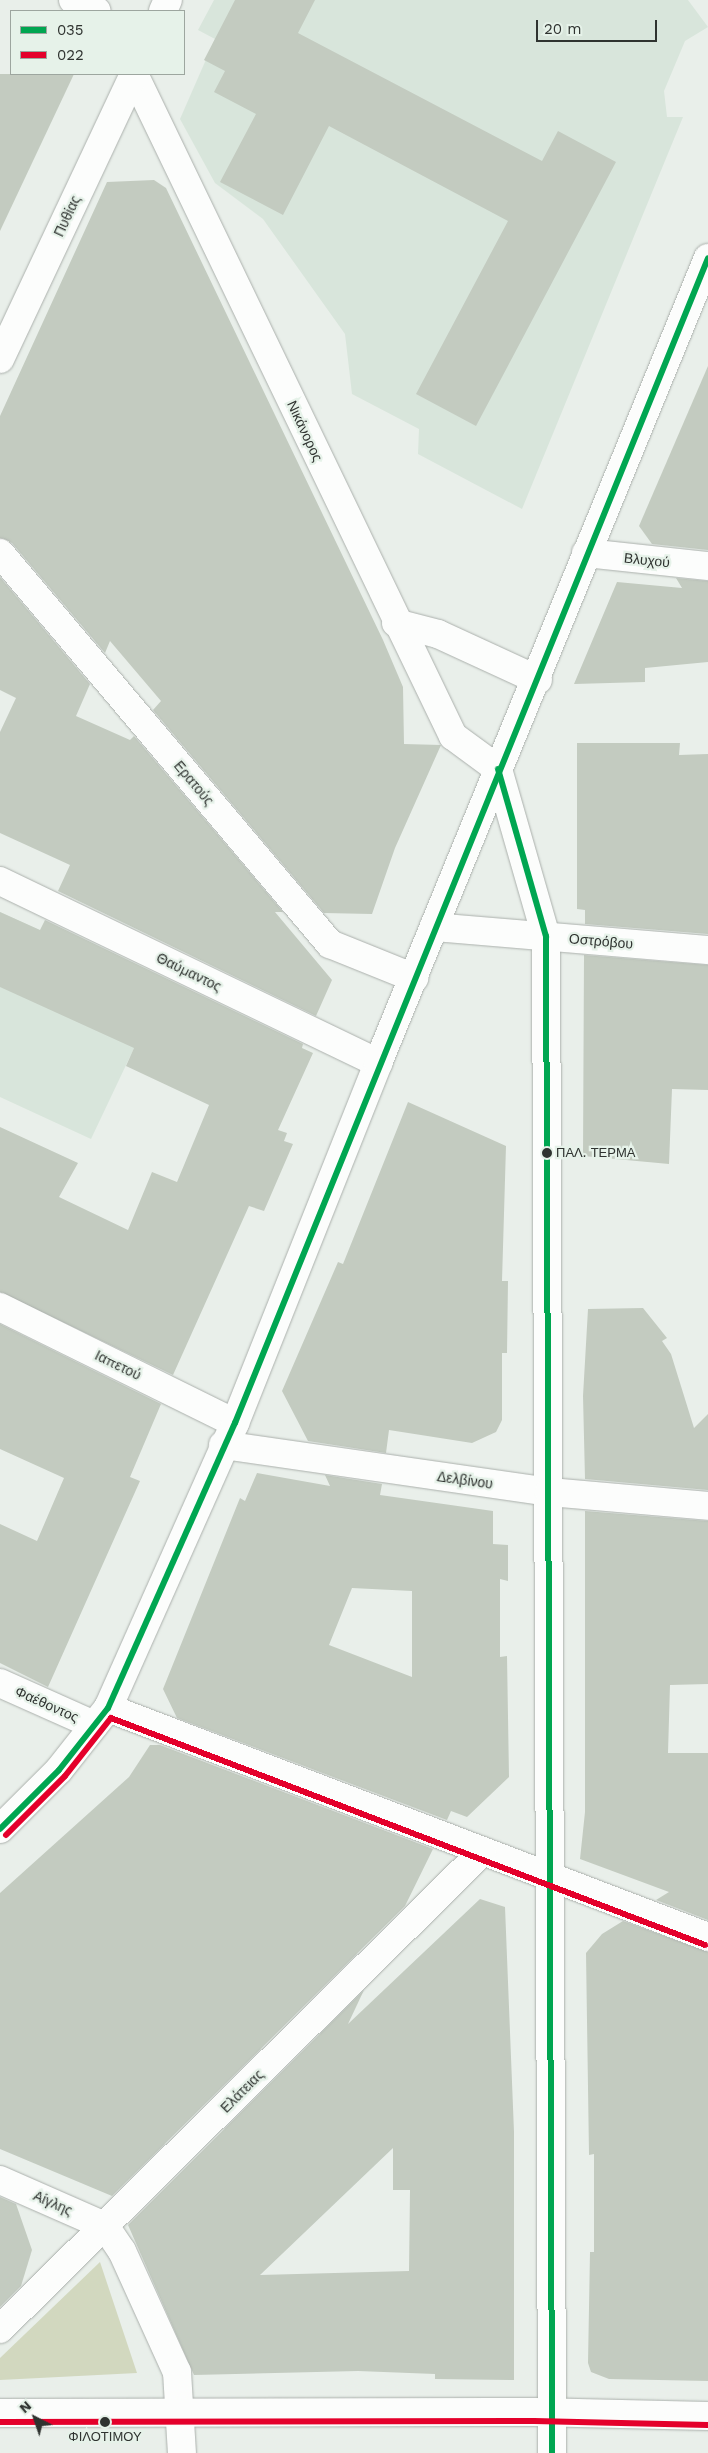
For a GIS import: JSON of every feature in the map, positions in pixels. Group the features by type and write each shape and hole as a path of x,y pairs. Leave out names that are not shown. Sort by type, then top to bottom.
{"street":[{"path":"73,0 95,10"},
{"name":"Πυθίας","path":"0,359 134,75"},
{"name":"Νικάνορος","path":"134,75 396,623 453,736 498,769"},
{"path":"0,1829 59,1770 101,1716 229,1434 378,1063 498,769 538,680 586,553 708,258"},
{"name":"Ερατούς","path":"0,553 330,944 414,978"},
{"name":"Βλυχού","path":"586,553 708,566"},
{"path":"396,623 438,634 538,680"},
{"path":"498,769 546,936 552,2453"},
{"name":"Θαύμαντος","path":"0,881 378,1063"},
{"name":"Οστρόβου","path":"434,927 708,950"},
{"name":"Ιαπετού","path":"0,1307 229,1434"},
{"name":"Δελβίνου","path":"229,1434 548,1492 708,1506"},
{"name":"Φαέθοντος","path":"0,1683 101,1716 482,1852 708,1937"},
{"name":"Ελάτειας","path":"0,2329 482,1852"},
{"name":"Αίγλης","path":"0,2180 105,2226"},
{"path":"105,2226 122,2251 177,2372 182,2411 182,2453"},
{"path":"0,2413 182,2411 552,2413 708,2416"}],"shaded area":[{"path":"214,0 688,0 708,27 685,41 664,91 667,117 683,117 522,509 418,454 419,429 352,394 345,334 263,219 215,183 180,119 215,39 198,30"},
{"path":"0,912 163,987 91,1139 0,1097"}],"green space":[{"path":"100,2262 137,2373 0,2380 0,2358"}],"building":[{"path":"235,0 315,0 298,33 542,161 558,131 616,162 476,426 416,394 508,221 329,126 283,215 220,182 256,114 214,92 225,71 204,60"},
{"path":"0,74 74,75 0,231"},
{"path":"154,180 166,188 383,640 403,687 404,744 441,745 395,848 372,914 324,913 153,710 161,701 110,641 105,653 12,543 0,538 0,416 107,182"},
{"path":"708,366 708,550 652,544 639,526"},
{"path":"0,577 90,684 76,716 130,740 134,736 283,912 275,912 332,980 316,1016 58,891 70,865 0,833 0,732 16,698 0,690"},
{"path":"676,578 708,581 708,662 645,668 645,682 574,684 617,582 682,588"},
{"path":"577,743 680,743 679,755 708,754 708,934 585,924 585,910 577,909"},
{"path":"0,912 40,930 45,920 303,1044 302,1048 313,1053 278,1130 287,1133 284,1141 293,1144 264,1211 249,1206 173,1375 0,1292 0,1127 78,1163 59,1197 128,1230 152,1172 177,1182 209,1105 126,1066 134,1048 0,987"},
{"path":"584,955 708,965 708,1090 672,1089 669,1164 583,1156"},
{"path":"408,1102 506,1146 502,1281 508,1281 507,1353 502,1353 502,1420 496,1432 472,1443 389,1430 386,1453 308,1441 282,1391 338,1262 343,1264"},
{"path":"643,1308 667,1338 662,1341 671,1354 694,1428 708,1414 708,1490 585,1479 583,1396 588,1309"},
{"path":"0,1324 161,1404 130,1477 140,1481 48,1687 0,1663 0,1524 37,1541 64,1478 0,1449"},
{"path":"257,1473 330,1486 325,1475 382,1484 380,1495 493,1511 493,1544 508,1545 508,1581 500,1579 500,1657 507,1656 509,1777 467,1817 451,1811 447,1820 177,1718 163,1689 240,1498 245,1501","holes":["352,1588 412,1591 412,1677 329,1645"]},
{"path":"585,1511 708,1521 708,1684 670,1685 668,1753 708,1753 708,1920 656,1900 669,1892 580,1859 585,1812"},
{"path":"150,1745 160,1745 433,1849 405,1906 112,2196 0,2149 0,1893 129,1777"},
{"path":"480,1899 505,1907 514,2132 514,2380 435,2379 435,2374 358,2371 194,2375 128,2225 364,1990 348,2024","holes":["393,2148 393,2190 410,2190 409,2271 260,2275"]},
{"path":"623,1921 708,1952 708,2381 609,2379 591,2372 588,2363 590,2252 594,2252 594,2154 589,2155 586,1953 602,1934"},
{"path":"0,2197 16,2204 32,2250 21,2286 0,2307"}],"transit line":[{"name":"035","path":"0,1829 59,1770 108,1708 235,1423 708,258"},
{"name":"035","path":"498,769 546,936 552,2453"},
{"name":"022","path":"6,1835 65,1776 111,1718 705,1945"},
{"name":"022","path":"0,2422 534,2421 708,2425"}],"place":[{"name":"ΠΑΛ. ΤΕΡΜΑ","path":"547,1153"},
{"name":"ΦΙΛΟΤΙΜΟΥ","path":"105,2422"}]}
